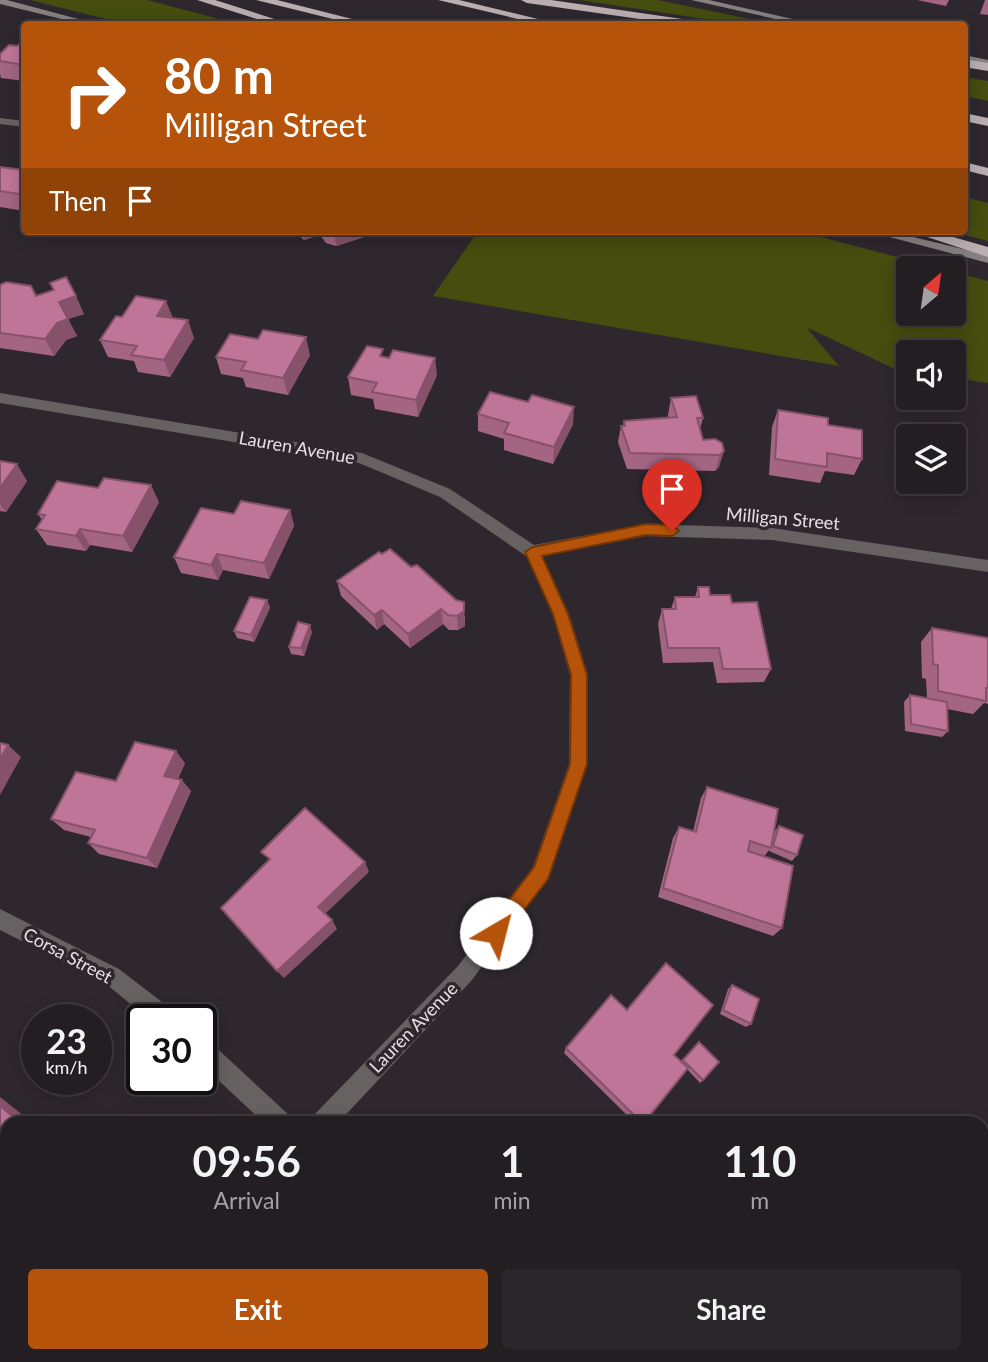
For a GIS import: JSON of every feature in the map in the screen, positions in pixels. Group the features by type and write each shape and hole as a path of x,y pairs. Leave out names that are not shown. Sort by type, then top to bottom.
{"highway":[{"path":"203,0 274,21"},
{"path":"262,0 353,21"},
{"path":"444,0 539,21"},
{"path":"527,0 675,21"},
{"path":"968,62 988,65"},
{"path":"968,118 988,122"},
{"path":"968,167 988,172"},
{"path":"930,235 988,251"}],"main road":[{"path":"696,0 795,21"},
{"path":"0,1 80,21"},
{"path":"889,235 988,259"}],"street":[{"path":"0,121 21,124"},
{"name":"Lauren Avenue","path":"0,398 362,457 445,493 533,552 561,614 579,675 578,764 541,872 466,973 329,1116"},
{"name":"Milligan Street","path":"533,552 646,530 758,533 884,548 988,566"},
{"name":"Corsa Street","path":"0,919 112,976 147,1004"},
{"path":"217,1064 273,1116"}],"green space":[{"path":"30,0 147,0 227,21 114,21"},
{"path":"579,0 658,0 759,21 718,21"},
{"path":"968,78 988,81 988,101 968,97"},
{"path":"968,198 988,203 988,241 965,235 968,235"},
{"path":"475,235 813,235 896,257 896,326 966,326 966,275 988,281 988,383 966,380 966,340 896,340 896,369 806,327 839,366 433,296"}],"building":[{"path":"21,43 21,64 0,61 0,54 9,45 17,46"},
{"path":"0,167 21,170 19,194 0,191"},
{"path":"66,277 76,296 59,302 68,319 57,323 45,339 0,333 0,285 6,282 31,286 36,296 54,290 50,283"},
{"path":"136,296 166,301 157,316 188,320 164,360 131,355 137,346 100,340 116,316 122,317"},
{"path":"263,330 306,337 283,378 241,370 246,362 216,357 230,334 258,339"},
{"path":"367,346 383,349 380,356 389,358 393,350 435,358 416,400 372,392 377,383 348,377"},
{"path":"490,392 528,402 532,395 574,407 554,447 504,433 509,423 478,414"},
{"path":"696,396 703,418 697,418 703,440 715,439 722,443 724,451 720,455 630,453 621,426 625,426 624,421 677,417 671,398"},
{"path":"778,410 828,418 828,425 862,430 862,459 827,453 827,467 775,459"},
{"path":"0,461 17,464 0,488"},
{"path":"104,478 151,485 123,536 80,529 76,536 36,529 45,515 38,514 57,481 98,488"},
{"path":"241,501 290,510 264,563 217,554 211,565 174,557 201,508 234,514"},
{"path":"390,549 411,567 417,565 456,600 464,602 464,611 457,616 448,615 441,609 408,634 382,610 374,615 337,581 379,552 382,554"},
{"path":"698,587 709,587 710,595 730,595 732,603 757,602 771,669 723,669 719,648 668,648 662,609 676,609 675,597 699,597"},
{"path":"250,597 267,600 251,635 234,631"},
{"path":"298,622 310,625 301,648 289,647"},
{"path":"932,628 988,638 986,701 938,691 938,665 933,664"},
{"path":"910,695 947,702 948,731 911,724"},
{"path":"135,742 176,751 164,776 182,780 147,858 88,843 95,830 51,819 76,772 116,781"},
{"path":"0,743 8,745 0,759"},
{"path":"707,787 778,809 771,848 750,841 748,851 793,866 782,928 663,888 679,827 696,832"},
{"path":"305,808 365,862 318,907 332,920 277,971 221,908 270,859 261,852"},
{"path":"779,826 803,835 797,855 773,846"},
{"path":"666,963 713,1005 674,1055 688,1068 649,1116 635,1116 566,1048 611,995 627,1010"},
{"path":"732,985 759,999 751,1024 723,1010"},
{"path":"699,1042 719,1062 703,1080 683,1060"},
{"path":"0,1106 12,1116 0,1116"}],"route":[{"path":"496,933 541,872 578,764 579,675 561,614 533,552 646,530 672,531"}]}
